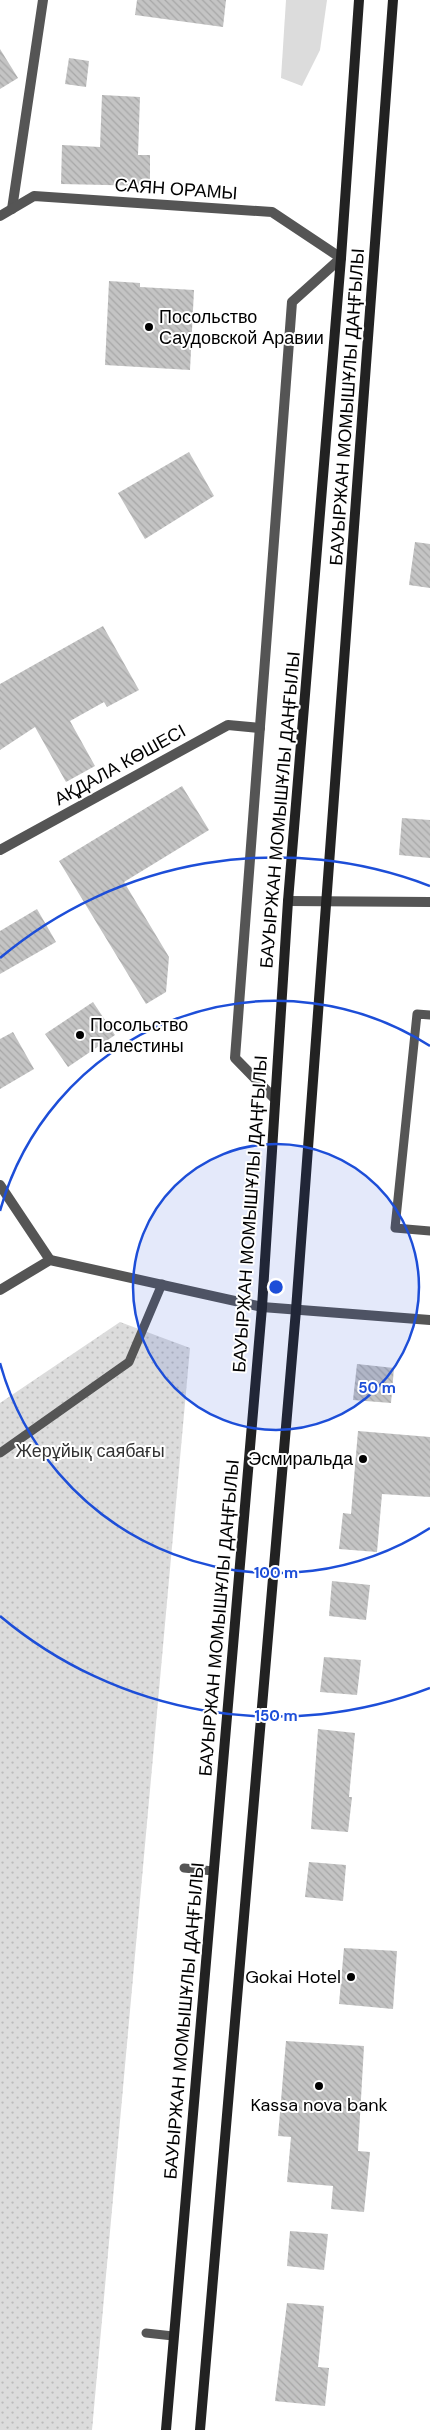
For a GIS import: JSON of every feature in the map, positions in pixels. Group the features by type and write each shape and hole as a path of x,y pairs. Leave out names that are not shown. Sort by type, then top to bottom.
{"main road":[{"name":"БАУЫРЖАН МОМЫШҰЛЫ ДАҢҒЫЛЫ","path":"166,2430 262,1307 288,901 341,258 360,0"},
{"name":"БАУЫРЖАН МОМЫШҰЛЫ ДАҢҒЫЛЫ","path":"200,2430 296,1310 393,0"}],"street":[{"path":"12,209 43,0"},
{"name":"САЯН ОРАМЫ","path":"0,216 34,196 272,212 341,258"},
{"path":"275,1098 234,1058 292,302 341,258"},
{"name":"АҚДАЛА КӨШЕСІ","path":"0,850 228,725 260,728"},
{"path":"288,901 430,902"},
{"path":"0,1185 50,1260"},
{"path":"0,1290 50,1260 262,1307 430,1320"}],"lane":[{"path":"430,1015 417,1014 395,1228 430,1231"},
{"path":"0,1453 129,1362 162,1284"},
{"path":"184,1868 213,1871"},
{"path":"146,2333 173,2336"}],"green space":[{"path":"286,0 327,0 320,50 302,86 281,78"},
{"name":"Жерұйық саябағы","path":"120,1322 190,1348 92,2430 0,2430 0,1403"}],"building":[{"path":"137,0 226,0 223,27 135,15"},
{"path":"0,49 18,78 0,89"},
{"path":"69,58 89,61 86,87 65,84"},
{"path":"102,95 140,97 138,155 150,155 150,186 61,184 62,145 100,147"},
{"name":"Посольство Саудовской Аравии","path":"109,281 140,283 140,287 194,290 190,370 105,365"},
{"path":"189,452 214,496 145,539 118,493"},
{"path":"415,542 430,544 430,588 409,585"},
{"path":"103,626 139,690 107,707 104,702 70,721 95,766 66,782 35,727 0,750 0,684"},
{"path":"182,786 209,830 124,882 169,957 166,992 146,1004 59,861"},
{"path":"402,818 430,820 430,858 399,855"},
{"path":"37,909 56,942 0,974 0,931"},
{"name":"Посольство Палестины","path":"93,1002 115,1035 68,1067 45,1034"},
{"path":"13,1032 34,1069 0,1089 0,1039"},
{"path":"357,1364 394,1368 391,1403 353,1400"},
{"path":"358,1431 430,1437 430,1497 382,1494 377,1552 339,1549 343,1513 351,1514"},
{"path":"332,1581 370,1585 366,1620 329,1616"},
{"path":"324,1657 361,1660 357,1695 320,1692"},
{"path":"318,1729 355,1733 349,1797 352,1797 348,1832 311,1829"},
{"path":"309,1862 346,1865 343,1901 305,1897"},
{"path":"344,1948 397,1951 393,2009 339,2004"},
{"path":"286,2041 364,2046 358,2151 370,2152 364,2212 331,2209 333,2186 287,2182 291,2137 278,2136"},
{"path":"290,2231 328,2234 324,2270 287,2266"},
{"path":"287,2303 324,2306 318,2367 329,2368 325,2406 275,2401"}],"place":[{"name":"Посольство Саудовской Аравии","path":"149,327"},
{"name":"Посольство Палестины","path":"80,1035"},
{"name":"Эсмиральда","path":"363,1459"},
{"name":"Gokai Hotel","path":"351,1977"},
{"name":"Kassa nova bank","path":"319,2086"}]}
